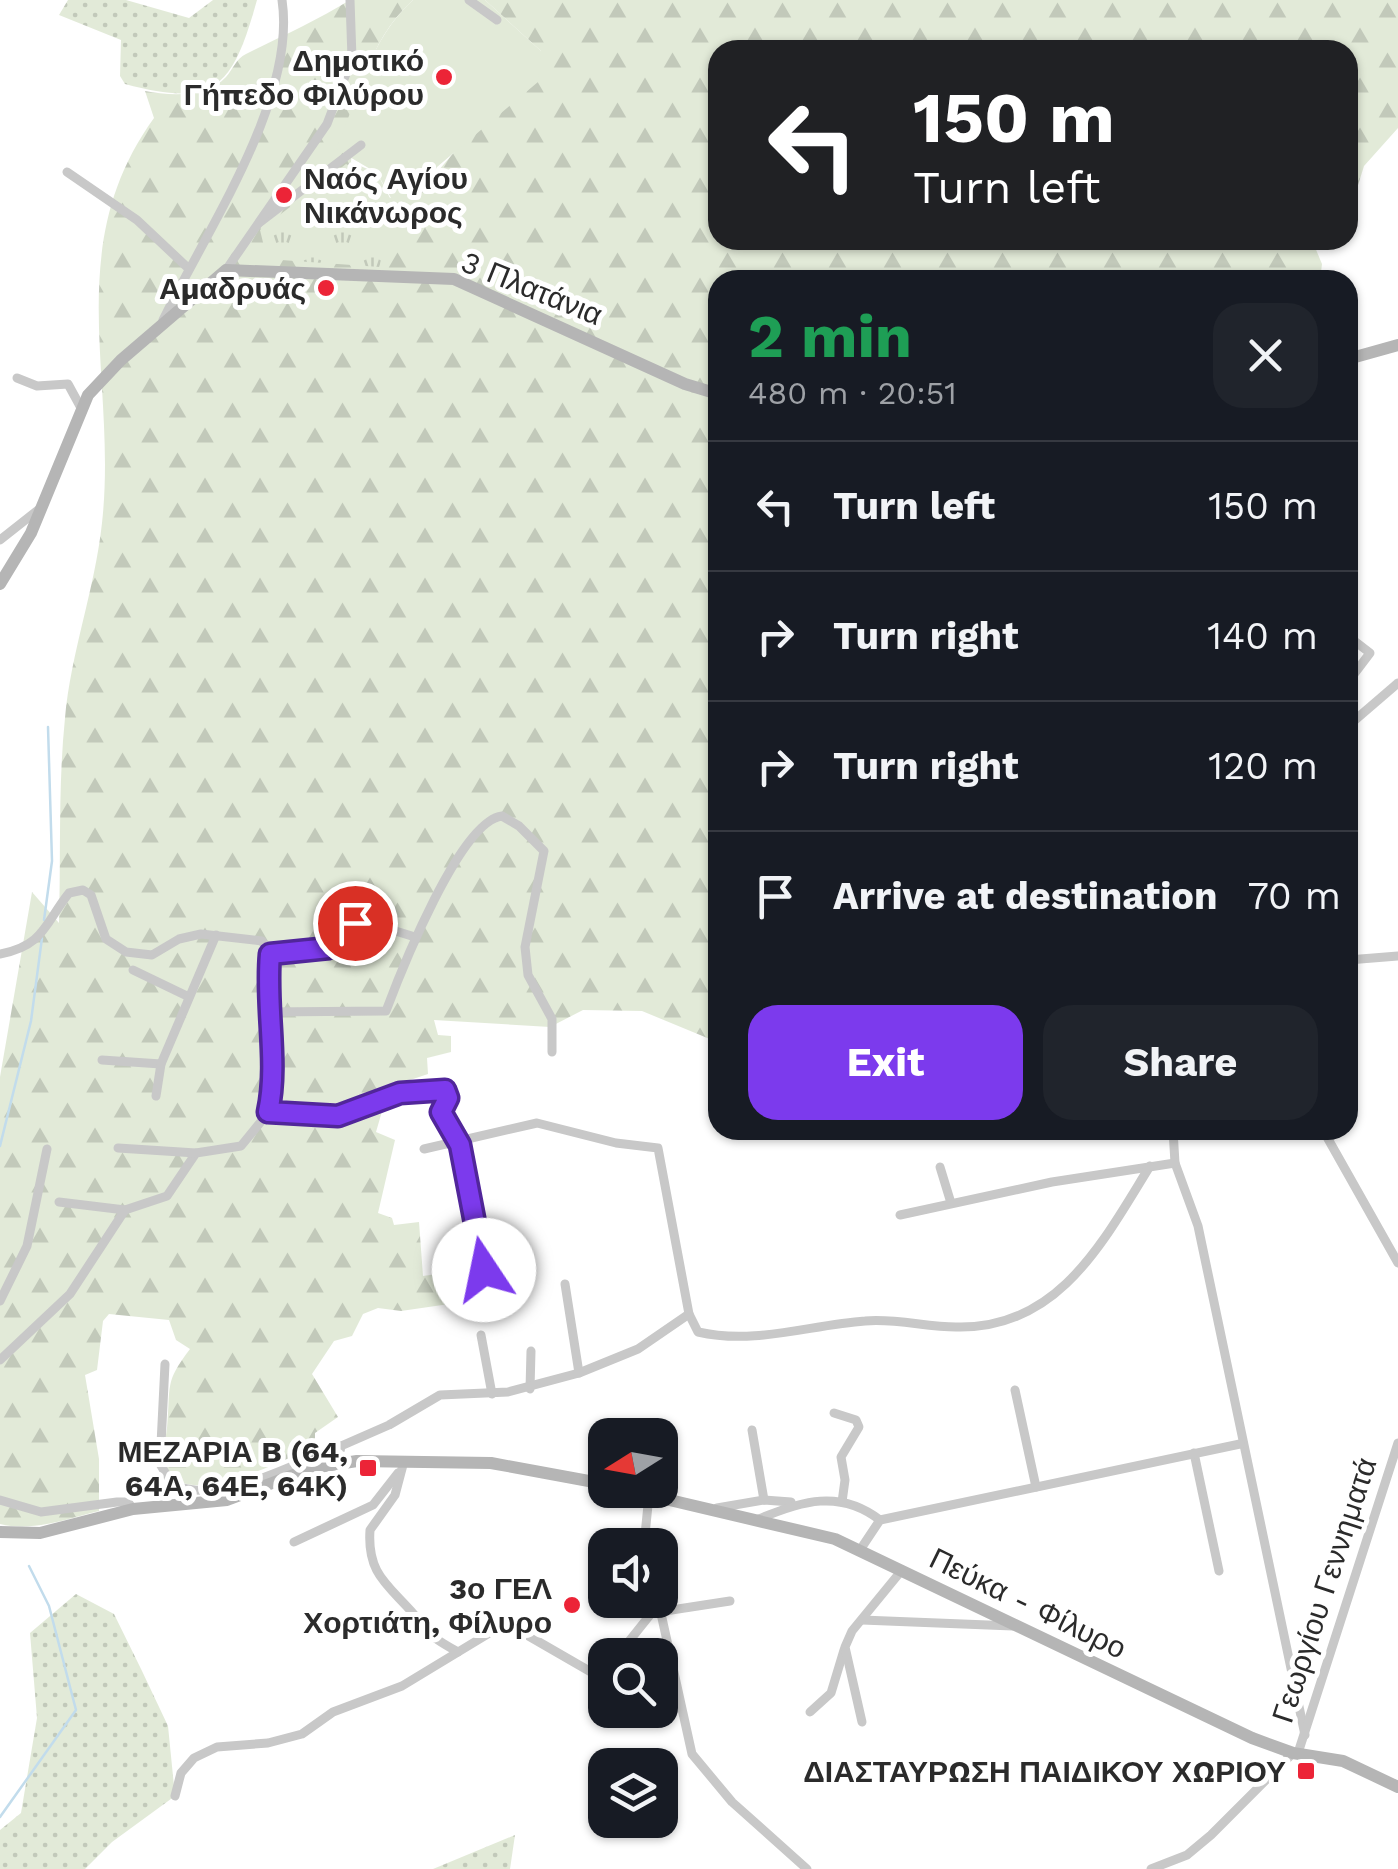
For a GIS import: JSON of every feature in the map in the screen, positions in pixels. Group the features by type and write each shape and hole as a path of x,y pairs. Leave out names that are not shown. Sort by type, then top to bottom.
{"main road":[{"path":"0,584 30,533 65,453 80,406 121,360 226,270"},
{"name":"3 Πλατάνια","path":"226,270 454,280 708,391"},
{"path":"1358,357 1398,345"},
{"path":"0,1532 40,1533 132,1509 234,1499 300,1471 338,1463 490,1463 588,1481"},
{"name":"Πεύκα - Φίλυρο","path":"678,1502 814,1532 860,1550 1252,1738 1296,1753 1343,1761 1398,1787"}],"street":[{"path":"159,327 274,88 284,58 282,0"},
{"path":"226,270 327,124 348,77 350,0"},
{"path":"469,0 497,20"},
{"path":"256,224 361,145"},
{"path":"67,172 137,220 188,268"},
{"path":"17,378 37,386 68,384 80,406"},
{"path":"0,540 38,510"},
{"path":"1358,644 1370,653 1358,669"},
{"path":"1358,717 1398,683"},
{"path":"266,1012 386,1010 414,937 470,839 485,820 502,816 520,826 544,851 525,947 528,976 552,1019 552,1052"},
{"path":"0,954 32,942 47,930 68,893 83,890 91,895 106,939 126,952 152,955 179,940 216,935 262,941 270,954 266,1012 272,1092 268,1112 240,1146 196,1153 118,1148"},
{"path":"270,954 329,948 362,921 414,937"},
{"path":"156,1096 161,1064 216,935"},
{"path":"1358,959 1398,956"},
{"path":"133,970 187,996"},
{"path":"102,1060 161,1064"},
{"path":"268,1112 338,1116 400,1093 443,1090 448,1098 441,1114 459,1142 484,1270"},
{"path":"424,1149 537,1122 658,1148 689,1314 698,1332 759,1337 866,1321 960,1328 1021,1312 1052,1299 1104,1244 1150,1166"},
{"path":"1173,1140 1174,1163 1198,1226 1240,1444 1304,1735"},
{"path":"1329,1140 1398,1263"},
{"path":"0,1301 27,1246 47,1149"},
{"path":"58,1202 125,1210 167,1196 196,1153"},
{"path":"900,1215 1174,1163"},
{"path":"940,1167 951,1203"},
{"path":"0,1360 70,1294 125,1210"},
{"path":"565,1284 579,1373"},
{"path":"165,1364 160,1464 172,1484 194,1492 241,1483 341,1446 440,1396 530,1388 579,1373 638,1349 689,1314"},
{"path":"481,1335 492,1394"},
{"path":"530,1388 531,1351"},
{"path":"1015,1390 1036,1487"},
{"path":"834,1413 856,1420 859,1427 841,1457 845,1480 842,1502"},
{"path":"752,1430 764,1500"},
{"name":"Γεωργίου Γεννηματά","path":"1296,1753 1398,1443"},
{"path":"860,1550 880,1520 1240,1444"},
{"path":"338,1463 341,1446"},
{"path":"1194,1454 1218,1571"},
{"path":"294,1542 373,1504 393,1483 404,1462"},
{"path":"404,1462 395,1495 370,1530 372,1560 390,1593 412,1612 424,1632 458,1652"},
{"path":"0,1500 37,1512 118,1502 128,1502 132,1509"},
{"path":"710,1510 764,1500 842,1502 862,1506 880,1520"},
{"path":"760,1519 794,1502"},
{"path":"810,1712 831,1694 845,1647 902,1570"},
{"path":"678,1605 730,1601"},
{"path":"632,1638 649,1618"},
{"path":"661,1618 692,1754 732,1802 808,1869"},
{"path":"862,1620 1021,1626"},
{"path":"175,1796 181,1772 194,1758 218,1747 302,1734 333,1712 402,1686 501,1626 513,1627 588,1670"},
{"path":"845,1647 862,1722"},
{"path":"1150,1869 1187,1855 1211,1836 1296,1753"}],"green space":[{"path":"68,0 126,0 189,18 213,0 257,0 229,71 201,91 181,93 125,84 120,76 121,40 59,15"},
{"path":"350,0 413,0 384,35 374,54 353,139 351,162 377,173 390,198 432,178 541,51 485,0 1398,0 1398,128 1364,166 1358,185 1358,40 708,40 708,250 1316,250 1321,270 708,270 708,1038 642,1011 583,1010 550,1027 434,1020 438,1035 451,1036 451,1052 427,1058 428,1074 389,1087 376,1132 395,1140 378,1213 392,1218 394,1225 419,1222 423,1276 464,1270 470,1301 401,1311 378,1308 363,1314 352,1336 334,1341 312,1374 338,1417 315,1433 315,1446 257,1472 208,1485 187,1484 172,1476 164,1459 170,1385 190,1349 176,1340 169,1320 109,1314 103,1321 97,1370 85,1375 99,1459 99,1511 37,1526 0,1524 0,1077 32,892 59,923 65,718 102,523 105,470 99,315 100,265 108,216 125,167 154,118 145,91 177,94 209,89 226,77 243,56"},
{"path":"413,0 485,0 541,51 538,82 437,167 418,188 391,198 377,173 336,149 375,51"},
{"path":"346,164 374,184 385,206 380,267 267,259 260,230"},
{"path":"76,1594 114,1614 142,1671 168,1726 175,1796 112,1842 85,1869 0,1869 0,1830 21,1813 37,1718 30,1633"},
{"path":"515,1835 510,1869 433,1869"}],"waterway":[{"path":"44,920 52,861 48,727"},
{"path":"0,1146 31,1021 42,938"},
{"path":"0,1817 76,1710 49,1606 29,1566"}],"place":[{"name":"Δημοτικό Γήπεδο Φιλύρου","path":"444,77"},
{"name":"Ναός Αγίου Νικάνωρος","path":"284,195"},
{"name":"Αμαδρυάς","path":"326,288"},
{"name":"ΜΕΖΑΡΙΑ B (64, 64Α, 64Ε, 64Κ)","path":"368,1468"},
{"name":"3ο ΓΕΛ Χορτιάτη, Φίλυρο","path":"572,1605"},
{"name":"ΔΙΑΣΤΑΥΡΩΣΗ ΠΑΙΔΙΚΟΥ ΧΩΡΙΟΥ","path":"1306,1771"}],"route":[{"path":"355,923 329,948 270,954 266,1012 272,1092 268,1112 338,1116 400,1093 445,1090 448,1098 441,1112 460,1145 484,1270"}]}
